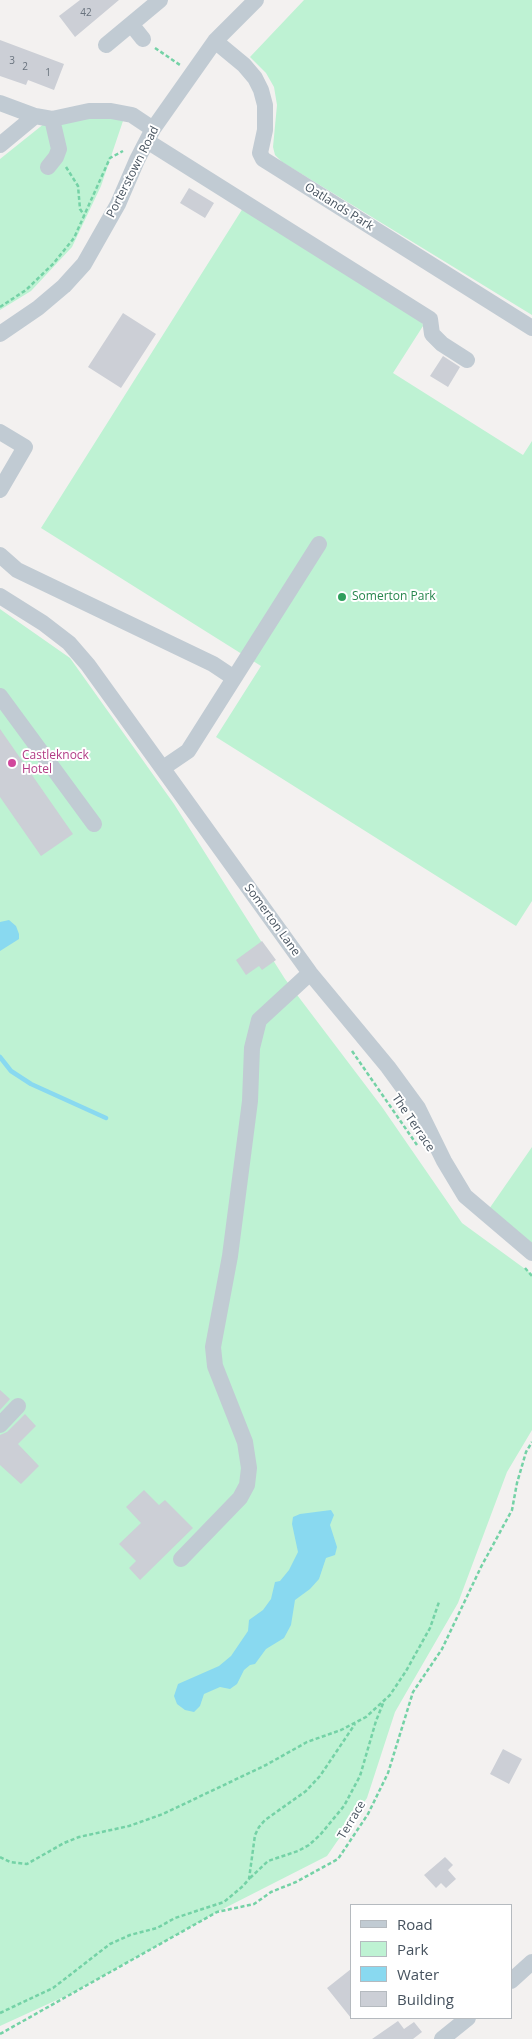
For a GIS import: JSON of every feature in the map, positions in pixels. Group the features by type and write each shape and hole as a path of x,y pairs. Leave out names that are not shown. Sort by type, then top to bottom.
{"street":[{"path":"106,45 160,0"},
{"name":"Porterstown Road","path":"0,334 45,302 64,286 84,264 113,212 150,135 191,73 215,41 256,0"},
{"path":"131,24 143,39"},
{"name":"Oatlands Park","path":"215,41 244,65 255,78 261,90 265,105 265,130 260,153 264,159 532,328"},
{"path":"0,103 35,116 52,119 89,111 111,111 132,115 150,135 430,319 432,334 442,344 467,360"},
{"path":"0,145 35,116"},
{"path":"52,119 59,149 52,162"},
{"path":"0,432 25,447 0,490"},
{"path":"163,768 188,751 318,544"},
{"path":"0,555 17,570 213,664 234,678"},
{"name":"Somerton Lane","path":"0,596 43,623 69,643 88,665 310,972 388,1067 418,1108 444,1161 465,1196 532,1253"},
{"path":"0,696 94,824"},
{"path":"181,1559 240,1498 247,1485 250,1468 245,1442 215,1366 214,1347 230,1256 250,1101 252,1048 259,1020 310,972"},
{"path":"0,1425 18,1406"},
{"path":"512,1980 530,1964 532,1950"},
{"path":"442,2039 467,2019"}],"path":[{"path":"143,39 191,73"},
{"path":"0,307 26,290 74,238 110,158 124,151"},
{"path":"52,162 72,173 78,186 80,210 84,216"},
{"name":"The Terrace","path":"347,1043 418,1146"},
{"name":"Terrace","path":"0,2034 217,1912 254,1904 271,1892 296,1882 338,1859 368,1814 388,1773 412,1692 442,1649 481,1566 512,1510 526,1452 532,1442"},
{"path":"0,1857 10,1862 27,1864 64,1843 79,1837 129,1826 163,1814 266,1765 307,1742 356,1723 366,1717 385,1699 406,1671 430,1628 439,1602"},
{"path":"0,2012 53,1988 110,1944 224,1902 244,1886 248,1879 268,1861 298,1851 309,1845 320,1835 344,1806 360,1776 376,1721 385,1699"},
{"path":"248,1879 255,1835 259,1827 265,1820 306,1792 320,1776 356,1723"}],"green space":[{"path":"304,0 532,0 532,315 282,162 275,155 273,147 277,105 274,87 266,73 250,57"},
{"path":"124,118 101,186 72,247 31,291 0,310 0,159 45,123"},
{"name":"Somerton Park","path":"243,208 422,319 423,326 393,373 523,455 532,441 532,901 516,926 216,737 261,666 41,528"},
{"path":"0,609 70,658 174,804 285,979 382,1107 462,1223 532,1274 532,1430 507,1472 458,1603 395,1712 367,1798 327,1856 217,1912 72,1993 0,2026"},
{"path":"532,1147 532,1246 489,1209"}],"water":[{"path":"9,920 16,926 19,939 0,951 0,922"},
{"path":"331,1510 334,1515 330,1525 337,1547 335,1555 326,1558 319,1579 310,1589 295,1600 291,1625 284,1638 266,1649 255,1664 250,1665 244,1670 237,1684 230,1689 220,1687 204,1694 200,1706 194,1712 185,1710 177,1704 174,1696 178,1684 219,1666 231,1656 248,1631 249,1620 263,1610 271,1599 275,1582 280,1581 289,1570 298,1552 292,1524 293,1517 300,1514"}],"building":[{"path":"80,0 119,0 75,37 59,16"},
{"path":"0,40 64,64 54,90 28,80 26,85 0,76"},
{"path":"189,188 214,203 205,218 180,203"},
{"path":"123,313 156,334 121,388 88,367"},
{"path":"443,356 460,367 448,387 430,376"},
{"name":"Castleknock Hotel","path":"0,729 73,834 41,856 0,797"},
{"path":"262,941 276,960 262,970 259,966 246,975 236,960"},
{"path":"0,1390 10,1399 0,1410"},
{"path":"25,1414 36,1426 18,1444 39,1466 21,1484 0,1465 0,1435 7,1432"},
{"path":"144,1490 159,1505 165,1500 193,1528 140,1580 129,1568 136,1561 119,1544 141,1523 126,1507"},
{"path":"503,1749 522,1759 509,1784 490,1774"},
{"path":"445,1857 453,1865 448,1870 456,1879 446,1888 441,1883 436,1888 424,1875"},
{"path":"350,1970 350,2017 327,1988"},
{"path":"398,2021 404,2029 414,2022 422,2032 413,2039 372,2039"}],"waterway":[{"path":"0,1057 11,1071 31,1084 106,1118"}],"place":[{"name":"Somerton Park","path":"342,597"},
{"name":"Castleknock Hotel","path":"12,763"}]}
